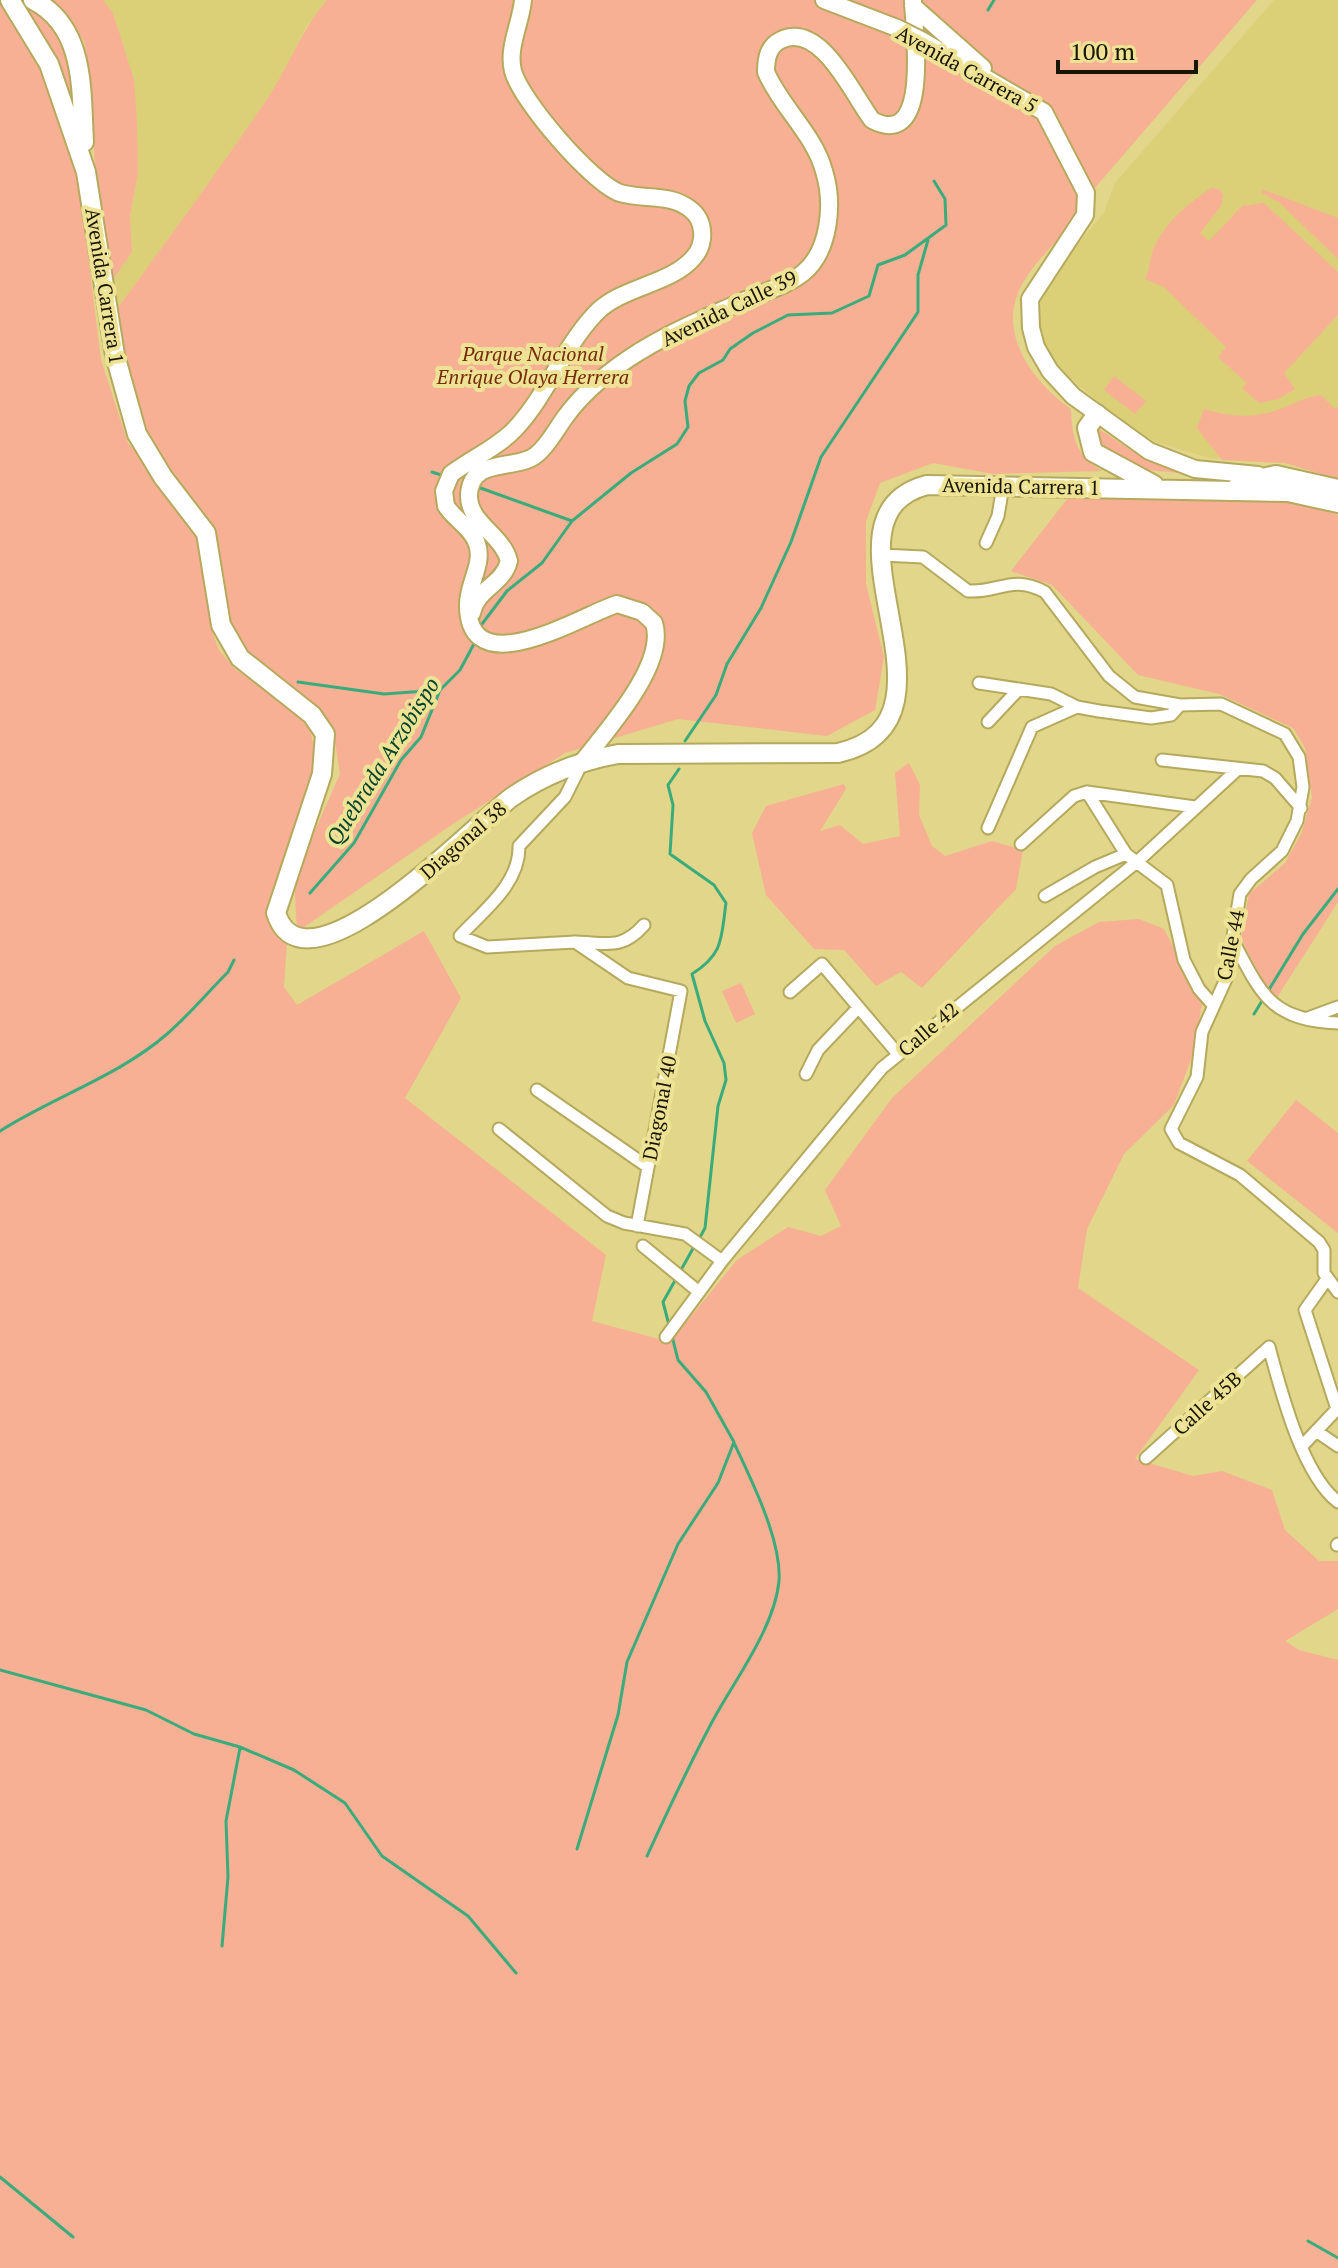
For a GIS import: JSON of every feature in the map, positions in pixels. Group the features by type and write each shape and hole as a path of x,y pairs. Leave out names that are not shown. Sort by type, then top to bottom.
{"main road":[{"name":"Avenida Carrera 1","path":"10,0 49,64 86,172 115,355 137,434 163,477 206,533 213,563"},
{"path":"33,0 61,23 75,50 80,75 86,172"},
{"path":"1097,414 1087,428 1093,452 1161,489"},
{"name":"Avenida Carrera 1","path":"1209,489 1276,475 1338,489"},
{"name":"Avenida Carrera 1","path":"882,555 884,517 890,505 909,490 927,485 1302,493 1338,503"},
{"name":"Diagonal 38","path":"213,563 221,625 240,658 312,715 325,734 322,774 276,913 288,932 309,938 329,934 376,911 434,867 508,800 535,782 583,761 618,754 838,753 869,742 893,714 897,700 882,555"}],"street":[{"path":"523,0 512,58 513,71 525,96 599,180 624,194 683,204 696,214 702,235 693,258 680,269 603,306 588,322 516,428 448,477 446,506 474,535 479,546 479,559 468,602 471,622 488,640 505,644 528,641 617,604 642,612 654,623 657,634 650,663 623,708 583,761 565,797 519,846 519,858 504,888 460,936 487,947 575,942 612,946 632,938 644,925"},
{"name":"Avenida Carrera 5","path":"824,0 921,40 995,80 1036,105 1049,118 1086,193 1087,208 1030,299 1031,328 1036,347 1062,385 1097,414"},
{"path":"913,3 966,49 995,80"},
{"name":"Avenida Calle 39","path":"471,622 478,598 503,578 509,561 503,546 470,504 471,485 478,475 498,464 523,461 536,455 577,402 628,359 666,337 801,274 818,254 828,226 825,171 770,81 766,72 769,51 785,38 811,41 830,58 872,120 891,125 900,122 908,109 918,76 913,3"},
{"path":"1097,414 1137,444 1184,466 1208,472 1276,475"},
{"path":"986,543 998,516 1003,486"},
{"path":"882,555 923,557 968,591 1011,582 1035,587 1045,592 1109,676 1128,693 1147,701 1180,705 1221,704 1285,734 1299,757 1301,808"},
{"path":"979,683 1051,694 1077,707 1151,718 1171,715 1180,705"},
{"path":"988,722 1019,689"},
{"path":"988,828 1032,727 1077,707"},
{"path":"1162,760 1270,774 1301,808"},
{"name":"Calle 42","path":"666,1337 722,1261 872,1079 898,1054 1138,861 1238,769"},
{"path":"1087,792 1126,854 1167,885 1184,960 1199,989 1213,1005"},
{"path":"1021,844 1074,796 1087,792 1195,807"},
{"name":"Calle 44","path":"1301,808 1282,851 1251,879 1240,894 1224,986 1202,1032 1197,1077 1185,1106 1172,1122 1172,1135 1240,1175 1319,1242 1324,1250 1327,1279"},
{"path":"1045,896 1095,867 1126,854"},
{"path":"1095,867 1100,890"},
{"path":"1232,939 1264,998 1273,1006 1308,1018 1338,1023"},
{"name":"Diagonal 40","path":"575,942 628,978 681,991 637,1226"},
{"path":"790,992 822,964 898,1054"},
{"path":"1308,1018 1338,1007"},
{"path":"806,1074 818,1050 857,1009"},
{"path":"537,1090 648,1167"},
{"path":"499,1129 581,1199 607,1216 637,1226 685,1234 722,1261"},
{"path":"643,1246 699,1292"},
{"path":"1338,1292 1327,1279 1305,1310 1338,1408 1303,1445 1321,1484 1338,1502"},
{"name":"Calle 45B","path":"1146,1458 1269,1347 1284,1401 1303,1445"},
{"path":"1316,1431 1338,1446"}],"shaded area":[{"path":"103,0 327,0 306,27 285,71 237,146 114,313 111,283 132,252 130,216 138,173 133,80 113,13"},
{"path":"1274,0 1338,0 1338,479 1285,463 1209,458 1156,442 1119,419 1058,368 1046,347 1040,322 1041,294 1050,277 1104,213 1115,183"}],"green space":[{"path":"0,0 54,87 78,174 101,360 128,443 201,531 213,634 219,650 235,669 297,714 310,730 318,763 267,904 272,927 287,941 284,987 297,1005 424,931 461,998 405,1098 606,1255 592,1321 670,1342 737,1260 788,1227 821,1236 841,1226 825,1190 892,1098 1055,946 1099,922 1139,919 1164,929 1202,1003 1195,1049 1174,1105 1124,1154 1087,1229 1078,1288 1199,1370 1135,1459 1193,1476 1222,1471 1272,1490 1285,1530 1319,1561 1338,1561 1338,1609 1285,1641 1299,1650 1338,1660 1338,2268 0,2268"},
{"path":"47,0 103,0 113,13 134,80 138,173 130,216 132,252 111,283 95,170 90,72 84,41 59,6"},
{"name":"Parque Nacional Enrique Olaya Herrera","path":"327,0 1257,0 1081,204 1079,214 1038,262 1018,293 1013,310 1017,343 1034,374 1071,409 1077,445 1086,459 1102,471 993,474 933,463 880,483 866,521 866,584 884,657 875,710 827,736 678,719 565,753 453,824 297,932 294,878 340,774 333,729 236,645 224,619 218,562 141,439 114,313 275,87"},
{"path":"24,5 53,27 61,40 71,70 77,123 55,61"},
{"path":"1211,188 1219,189 1223,195 1221,206 1200,233 1209,241 1242,206 1264,203 1338,272 1338,315 1284,373 1295,389 1278,399 1259,403 1242,388 1247,383 1218,357 1226,347 1164,287 1145,279 1154,248 1165,230 1186,207"},
{"path":"1264,190 1338,218 1338,259 1280,203 1261,192"},
{"path":"1114,376 1146,401 1135,414 1104,390"},
{"path":"1321,395 1335,409 1338,407 1338,479 1285,463 1222,460 1197,428 1204,409 1252,416"},
{"path":"1099,429 1138,455 1190,474 1148,470 1102,453 1096,433"},
{"path":"1068,498 1209,498 1306,504 1338,515 1338,902 1274,1002 1241,939 1249,894 1285,863 1302,832 1312,797 1305,748 1293,728 1219,694 1138,675 1052,585 1011,571"},
{"path":"909,763 920,785 919,815 932,846 945,856 992,841 1023,850 1016,889 922,988 901,972 876,986 844,950 814,949 766,895 752,833 766,806 844,784 846,789 820,831 840,825 863,844 900,836 895,773"},
{"path":"741,983 755,1014 736,1023 722,991"},
{"path":"1296,1100 1338,1133 1338,1233 1247,1161"}],"waterway":[{"name":"Quebrada Arzobispo","path":"988,10 994,0"},
{"name":"Quebrada Arzobispo","path":"482,624 507,591 542,563 572,521 631,473 677,444 688,427 685,401 689,386 699,373 723,360 730,349 753,333 788,315 832,313 869,296 878,265 905,255 946,225 945,199 934,181"},
{"path":"685,741 716,695 727,664 761,608 791,542 821,457 918,312 918,275 928,240"},
{"path":"432,472 444,476"},
{"path":"475,486 572,521"},
{"name":"Quebrada Arzobispo","path":"310,893 354,843 401,760 421,737 440,690 460,670 475,642"},
{"path":"298,682 384,694 440,690"},
{"path":"679,769 668,785 673,805 670,854 714,885 726,903 716,952 692,974 705,1021 724,1063 726,1080 718,1106 705,1228 699,1239"},
{"path":"1254,1014 1303,934 1338,889"},
{"path":"0,1131 148,1049 191,1011 228,972 234,960"},
{"path":"669,1325 663,1302 695,1245"},
{"path":"577,1849 618,1715 627,1662 678,1544 718,1483 734,1442 706,1392 678,1360 672,1336"},
{"path":"647,1856 698,1748 763,1632 776,1598 779,1565 771,1529 734,1443"},
{"path":"0,1670 146,1710 194,1734 240,1747 294,1770 345,1803 382,1856 468,1916 516,1973"},
{"path":"222,1946 228,1877 226,1821 240,1748"},
{"path":"0,2177 73,2237"},
{"path":"1308,2241 1338,2258"}]}
